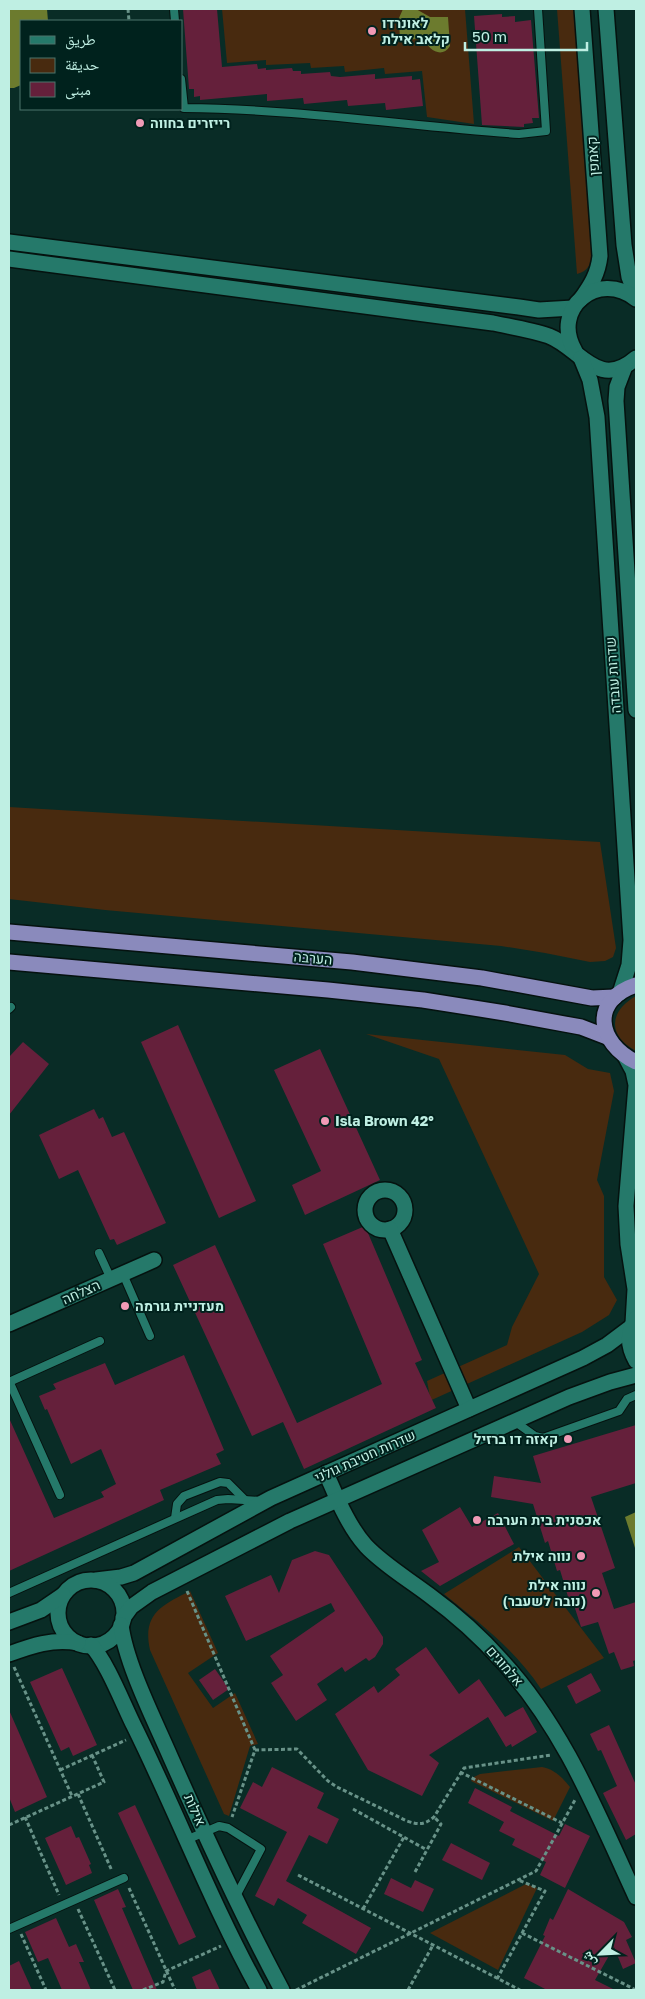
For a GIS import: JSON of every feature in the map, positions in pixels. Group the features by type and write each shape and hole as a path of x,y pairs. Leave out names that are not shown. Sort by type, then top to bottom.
{"highway":[{"name":"הערבה","path":"9,932 367,963 482,978 592,998 618,995"},
{"path":"9,962 328,990 432,1002 581,1026 607,1038"},
{"path":"630,1059 612,1045 607,1038 604,1029 605,1012 618,995 636,985"}],"street":[{"name":"קאמפן","path":"577,304 592,284 597,273 600,256 582,9"},
{"name":"קאמפן","path":"606,9 624,245 629,277 636,295"},
{"path":"9,242 519,308 546,310 577,304 592,292 607,288 623,291 636,299"},
{"path":"9,259 493,323 549,336 563,343 587,363 601,369 617,368 631,362"},
{"name":"שדרות עובדה","path":"577,304 568,322 568,329 569,337 590,380 596,417 631,940 629,965 618,995"},
{"name":"שדרות עובדה","path":"631,362 619,379 616,401 636,710"},
{"path":"630,1059 636,1085 634,1136 626,1193 626,1219 635,1288 634,1323 630,1347 636,1361"},
{"path":"390,1229 469,1409"},
{"name":"הצלחה","path":"9,1324 154,1260"},
{"name":"שדרות חטיבת גולני","path":"96,1580 130,1575 266,1501 583,1358 607,1345 634,1323"},
{"name":"שדרות חטיבת גולני","path":"122,1621 131,1607 140,1599 278,1526 592,1388 636,1375"},
{"name":"אלמוגים","path":"326,1473 354,1530 366,1546 462,1622 502,1661 540,1709 584,1784 636,1897"},
{"path":"9,1622 41,1610 78,1582 96,1580 108,1585 118,1594 123,1606 122,1621 110,1639 85,1644 63,1641 51,1642 9,1654"},
{"path":"63,1595 58,1607 61,1626 68,1637 85,1644"},
{"name":"אילות","path":"122,1621 126,1646 147,1702 235,1898 282,1990"},
{"name":"אילות","path":"85,1644 102,1661 233,1941 259,1990"}],"lane":[{"path":"182,89 184,108 318,114 519,134 546,131 538,9"},
{"path":"99,1253 117,1276 150,1336"},
{"path":"60,1495 9,1381 100,1341"},
{"path":"514,1421 534,1436 543,1438 618,1411 627,1399 636,1395"},
{"path":"175,1518 177,1504 184,1496 220,1482 228,1483 245,1500"},
{"path":"9,1592 217,1500 266,1501"},
{"path":"186,1840 219,1826 228,1828 261,1849 235,1898"},
{"path":"9,1929 120,1879"}],"path":[{"path":"181,1577 255,1750 228,1828"},
{"path":"9,1654 72,1796"},
{"path":"60,1770 138,1735"},
{"path":"255,1750 297,1749 328,1781 337,1787 407,1821 420,1825 427,1823 434,1817 464,1768 567,1753"},
{"path":"9,1825 104,1782 92,1755"},
{"path":"460,1772 562,1823"},
{"path":"295,1990 536,1871 584,1784"},
{"path":"78,1794 175,1990"},
{"path":"353,1809 427,1850"},
{"path":"25,1817 64,1904"},
{"path":"415,1872 441,1824 434,1817"},
{"path":"362,1909 404,1837"},
{"path":"298,1875 520,1990"},
{"path":"497,1979 545,1891 518,1880"},
{"path":"74,1900 115,1990"},
{"path":"17,1925 46,1990"},
{"path":"522,1933 636,1990"},
{"path":"143,1990 162,1982 166,1971 233,1941"},
{"path":"408,1990 432,1945"}],"green space":[{"path":"222,9 465,9 474,124 427,117 422,71 385,74 384,68 345,72 344,66 311,68 310,63 266,65 266,60 227,63"},
{"path":"557,9 574,9 593,250 592,258 587,268 577,274"},
{"path":"9,807 600,842 616,948 613,957 605,961 590,962 501,946 105,910 9,899"},
{"path":"636,996 636,1051 620,1038 615,1024 616,1016 621,1009"},
{"path":"366,1034 565,1055 588,1069 610,1073 614,1091 597,1180 604,1196 604,1277 617,1300 609,1315 582,1332 425,1403 430,1397 427,1381 507,1345 512,1327 539,1274 439,1059"},
{"path":"519,1547 604,1658 541,1689 509,1650 444,1594"},
{"path":"190,1591 218,1653 188,1673 213,1708 235,1693 258,1744 250,1746 229,1816 224,1814 150,1650 149,1628 156,1612"},
{"path":"542,1767 558,1774 570,1787 553,1821 471,1781 480,1774"},
{"path":"526,1884 537,1888 498,1970 430,1933"}],"shaded area":[{"path":"9,9 47,9 48,20 20,20 20,85 9,88"},
{"path":"403,9 416,9 430,17 448,17 450,46 447,50 439,52 432,49 424,38 400,41 399,18"},
{"path":"636,1512 636,1551 625,1517"}],"building":[{"path":"183,9 217,9 222,67 257,64 258,69 292,68 293,71 301,71 301,74 330,72 331,76 340,77 375,74 375,79 412,76 412,80 420,79 423,106 386,110 385,103 348,106 347,100 304,104 303,98 267,101 267,94 200,100 200,96 194,97 194,89 189,89"},
{"path":"502,14 502,17 515,16 515,22 531,20 539,118 532,118 533,123 524,124 524,127 482,125 474,16"},
{"path":"178,1025 256,1201 219,1218 141,1042"},
{"path":"23,1042 49,1064 9,1115 9,1057"},
{"name":"Isla Brown 42°","path":"320,1049 380,1180 305,1215 292,1185 321,1171 274,1070"},
{"path":"94,1109 99,1119 103,1117 112,1137 124,1132 166,1223 117,1245 114,1239 110,1240 78,1170 59,1179 39,1135"},
{"path":"365,1226 422,1360 415,1363 436,1408 304,1469 283,1422 252,1436 173,1265 215,1245 297,1423 382,1384 323,1244"},
{"path":"184,1355 224,1450 216,1454 221,1464 160,1490 164,1500 9,1571 9,1418 54,1518 104,1497 101,1492 116,1484 101,1449 71,1464 47,1409 45,1410 39,1396 56,1389 53,1384 105,1363 115,1385"},
{"name":"נווה אילת","path":"636,1425 636,1483 591,1497 615,1568 602,1573 614,1609 636,1602 636,1660 633,1661 634,1666 621,1670 614,1652 609,1654 598,1622 581,1627 572,1599 569,1600 560,1570 557,1571 548,1541 545,1543 533,1504 491,1497 494,1476 541,1483 533,1456"},
{"path":"460,1507 472,1527 498,1513 514,1544 440,1586 421,1571 439,1562 422,1530"},
{"path":"315,1551 329,1555 383,1637 383,1644 375,1657 369,1661 366,1658 345,1672 342,1667 317,1684 327,1700 296,1721 271,1683 283,1675 270,1656 335,1611 331,1603 246,1641 225,1596 271,1575 279,1593 292,1560"},
{"path":"426,1647 459,1694 479,1679 505,1717 523,1707 537,1732 512,1747 511,1744 506,1747 488,1717 429,1755 439,1763 422,1796 368,1770 335,1714 374,1686 378,1693 400,1675 395,1669"},
{"path":"62,1668 97,1745 73,1756 69,1747 61,1751 30,1682"},
{"path":"215,1669 229,1689 213,1700 199,1680"},
{"path":"591,1673 601,1691 576,1704 567,1686"},
{"path":"9,1710 47,1797 15,1812 9,1797"},
{"path":"609,1725 636,1785 636,1834 626,1840 603,1793 617,1786 601,1750 598,1751 590,1734"},
{"path":"272,1767 324,1793 317,1808 339,1819 327,1844 309,1835 286,1881 371,1928 356,1954 302,1923 307,1915 278,1898 274,1906 255,1896 287,1832 240,1808 253,1782 262,1787"},
{"path":"475,1788 512,1807 510,1811 559,1836 565,1824 590,1836 565,1888 540,1875 546,1862 512,1845 515,1839 499,1831 504,1822 468,1803"},
{"path":"135,1805 196,1937 179,1945 118,1813"},
{"path":"71,1826 76,1838 79,1837 91,1864 89,1865 92,1873 66,1885 45,1838"},
{"path":"451,1843 490,1863 482,1880 442,1860"},
{"path":"391,1878 411,1888 415,1880 434,1889 423,1912 384,1894"},
{"path":"118,1889 126,1907 122,1908 157,1990 133,1990 94,1900"},
{"path":"568,1889 624,1922 632,1937 626,1940 636,1963 623,1969 614,1947 595,1980 615,1990 547,1990 524,1978 545,1936 543,1935 550,1918 553,1920"},
{"path":"56,1918 69,1947 76,1944 84,1962 79,1962 91,1990 62,1990 48,1958 38,1962 25,1932"},
{"path":"19,1961 32,1990 9,1990 9,1966"},
{"path":"210,1969 220,1990 197,1990 192,1977"}],"place":[{"name":"לאונרדו קלאב אילת","path":"372,31"},
{"name":"רייזרים בחווה","path":"140,123"},
{"name":"Isla Brown 42°","path":"325,1121"},
{"name":"מעדניית גורמה","path":"125,1306"},
{"name":"קאזה דו ברזיל","path":"568,1439"},
{"name":"אכסנית בית הערבה","path":"477,1520"},
{"name":"נווה אילת","path":"581,1556"},
{"name":"נווה אילת (נובה לשעבר)","path":"596,1593"}]}
